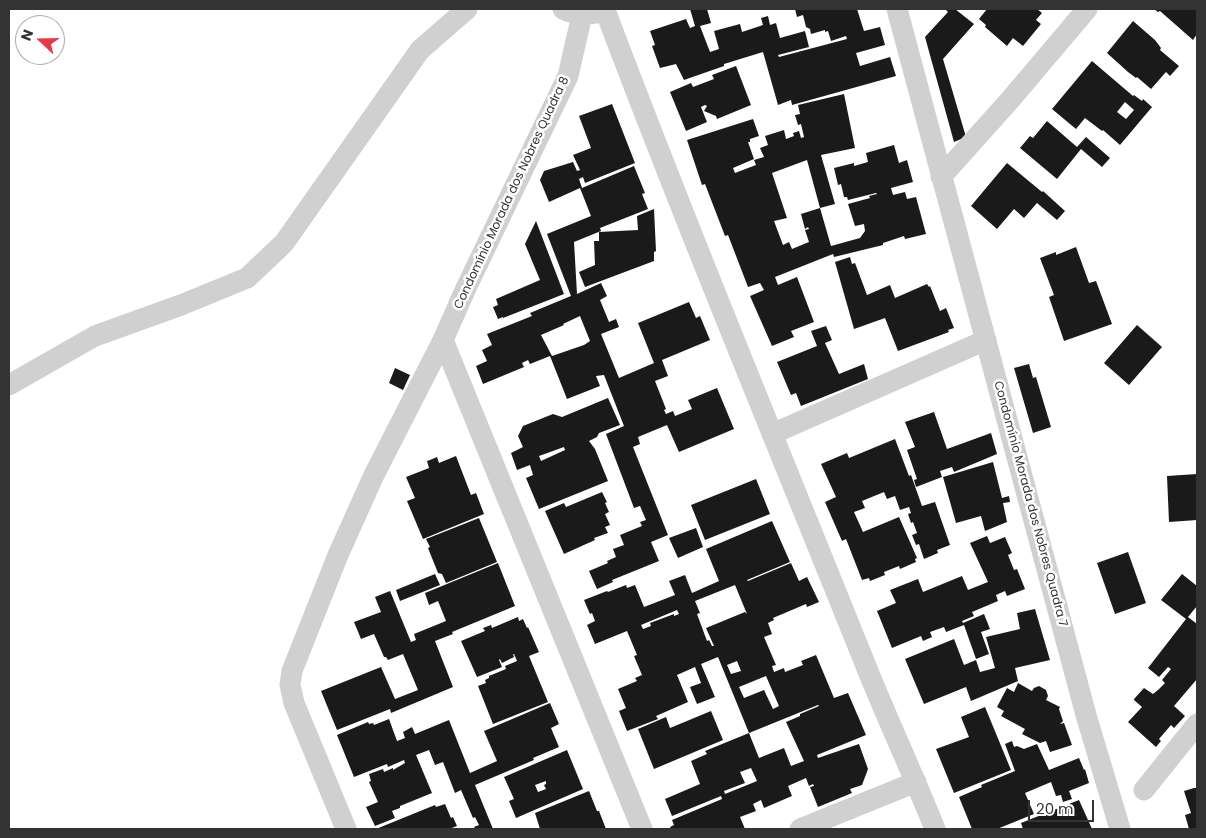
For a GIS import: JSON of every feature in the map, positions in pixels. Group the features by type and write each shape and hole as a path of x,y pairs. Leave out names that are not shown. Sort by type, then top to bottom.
{"street":[{"path":"9,385 95,336 181,305 246,278 284,243 420,50 467,9"},
{"path":"573,12 596,13 606,9 665,168 772,434 820,547 867,668 935,829"},
{"name":"Condomínio Morada dos Nobres Quadra 7","path":"897,9 1086,715 1120,829"},
{"path":"942,177 1087,9"},
{"name":"Condomínio Morada dos Nobres Quadra 8","path":"346,829 294,703 290,685 292,672 350,528 568,76 573,12"},
{"path":"442,340 642,829"},
{"path":"772,434 986,340"},
{"path":"1144,790 1197,724"},
{"path":"800,829 916,782"}],"building":[{"path":"690,9 707,9 711,23 700,26 710,52 719,49 714,31 740,24 742,32 763,25 761,18 768,16 770,25 776,23 780,38 805,31 809,47 778,55 779,57 847,39 846,36 831,41 828,31 825,32 825,30 811,34 810,29 806,27 803,15 797,17 795,9 857,9 864,31 880,27 885,45 856,53 860,66 890,57 896,76 792,105 791,100 778,105 763,52 724,64 724,66 684,80 676,64 660,68 652,46 655,45 650,31 686,19 690,28 695,26"},
{"path":"955,9 974,24 943,59 966,137 954,142 925,37 948,12 946,10"},
{"path":"987,9 1037,9 1042,13 1036,20 1041,24 1023,46 1013,38 1007,46 985,27 986,25 979,19"},
{"path":"1154,9 1197,9 1197,34 1193,40 1160,11 1158,12"},
{"path":"1133,21 1155,40 1161,48 1160,50 1179,66 1170,76 1166,72 1151,89 1107,53"},
{"path":"1092,61 1133,96 1142,101 1143,99 1152,107 1120,145 1085,118 1076,129 1052,109","holes":["1125,102 1134,110 1126,119 1117,112"]},
{"path":"736,66 751,105 717,119 716,116 704,111 707,106 705,105 701,107 707,122 686,131 670,92 691,83 693,87 714,79 712,75"},
{"path":"844,94 855,148 821,155 835,204 820,208 831,246 860,238 865,231 864,224 855,226 848,204 877,194 848,200 847,197 844,197 841,184 838,185 834,168 854,163 854,166 868,162 866,153 894,145 899,163 907,160 913,182 891,188 893,195 905,192 907,199 916,197 926,234 905,239 904,236 883,243 883,245 834,257 833,254 775,277 778,285 797,277 814,322 791,331 794,337 772,346 750,296 764,290 760,283 748,287 728,235 725,236 705,184 702,185 687,140 753,119 759,136 750,139 750,142 748,142 754,159 733,168 735,173 756,165 754,160 764,157 760,148 768,145 765,136 784,130 786,139 794,136 793,133 799,131 801,138 804,137 801,124 798,125 795,115 800,114 798,105","holes":["807,160 820,208 801,214 805,229 808,227 809,229 805,230 809,242 792,249 789,242 783,245 774,221 787,218 772,173"]},
{"path":"612,104 635,163 585,183 583,177 579,179 582,188 634,166 645,193 642,194 648,209 600,228 601,231 574,242 577,294 601,283 607,296 600,300 609,322 616,319 619,327 601,334 619,378 654,363 638,323 689,302 696,318 700,316 710,340 662,360 668,376 655,381 666,409 664,410 666,414 673,411 675,416 692,409 688,400 717,388 734,429 679,452 667,425 638,437 640,444 633,447 668,535 651,542 659,561 612,580 613,582 597,589 589,571 608,563 607,561 616,557 613,549 624,545 620,535 642,526 640,522 646,520 640,506 634,508 606,434 624,426 604,375 596,376 600,386 567,399 550,356 530,364 528,360 522,363 524,367 483,384 476,366 487,361 482,350 492,345 487,334 532,316 530,313 571,296 547,234 591,216 580,188 549,202 540,180 544,171 573,162 577,171 580,170 573,155 591,148 579,116","holes":["580,316 590,341 584,345 552,356 541,335"]},
{"path":"1047,121 1077,147 1086,137 1110,158 1102,167 1081,149 1057,179 1020,148 1030,136 1033,138"},
{"path":"1007,163 1065,211 1057,220 1037,203 1024,218 1014,209 997,229 971,206"},
{"path":"654,209 656,251 654,252 654,261 585,287 579,272 595,265 594,241 599,241 599,232 638,230 637,216"},
{"path":"536,221 564,294 498,319 493,307 498,305 496,299 540,280 525,244"},
{"path":"1076,247 1089,283 1096,281 1112,324 1064,341 1049,297 1054,295 1040,258 1056,252 1056,255"},
{"path":"850,257 852,264 855,263 867,295 890,285 895,298 927,284 930,286 940,311 946,308 954,328 948,330 949,332 898,351 885,318 854,329 835,262"},
{"path":"1137,325 1162,347 1129,385 1104,363"},
{"path":"826,326 832,340 825,343 839,374 864,364 868,379 801,406 796,393 791,395 777,362 817,346 811,331"},
{"path":"1029,364 1033,378 1036,377 1051,427 1033,433 1014,368"},
{"path":"395,368 410,375 403,390 389,383"},
{"path":"608,398 620,425 599,433 597,437 589,441 595,449 608,481 539,509 526,478 533,475 530,465 517,470 511,453 523,447 518,436 523,426 553,414 562,417","holes":["564,447 565,450 541,461 539,456"]},
{"path":"934,412 947,449 991,433 997,454 954,472 952,467 940,471 942,477 916,487 914,480 917,479 907,450 915,447 905,422"},
{"path":"895,439 922,506 935,502 950,545 937,550 938,553 924,559 919,544 916,545 912,535 917,533 908,514 911,513 909,507 900,510 895,496 887,499 884,492 862,501 865,508 854,512 863,532 899,517 917,558 915,559 916,562 900,569 899,566 884,572 885,575 870,581 869,578 862,580 846,539 842,541 825,502 836,497 821,464 847,453 849,458"},
{"path":"456,456 471,495 476,493 484,514 423,539 407,501 415,498 406,477 429,468 427,461 437,457 439,463"},
{"path":"993,462 1002,498 1009,496 1010,502 1003,503 1007,522 985,531 981,516 956,523 943,477"},
{"path":"1197,474 1197,520 1169,522 1167,476"},
{"path":"756,479 770,514 705,540 691,505"},
{"path":"602,492 609,512 605,514 610,525 605,527 608,533 594,538 595,540 564,554 545,511 564,503 566,507"},
{"path":"479,518 497,562 446,583 442,574 438,573 426,539"},
{"path":"772,521 790,562 747,580 791,563 799,581 807,577 819,602 807,607 806,604 773,618 774,620 768,623 772,634 764,637 776,665 772,666 774,672 784,668 785,672 803,665 801,661 816,655 834,698 848,693 866,735 817,755 818,758 859,744 868,769 862,785 850,789 852,793 818,807 810,787 814,786 813,784 809,786 806,778 788,786 792,796 764,808 761,800 753,804 756,811 740,817 745,829 671,829 670,827 674,825 672,820 722,799 721,796 672,816 665,799 700,784 691,761 707,754 705,751 749,733 718,657 701,664 715,697 697,704 690,687 701,683 695,667 677,675 688,702 656,716 658,719 627,731 619,711 626,708 618,689 637,681 635,678 642,675 634,656 637,655 627,631 595,644 587,625 595,621 584,600 626,585 627,588 635,585 644,607 675,595 669,581 685,575 692,593 719,581 706,549","holes":["735,585 747,614 745,612 706,628 714,646 712,646 709,640 707,641 697,614 700,613 695,601","677,610 679,614 650,623 651,626 643,629 641,625","737,661 741,671 731,674 727,665","766,676 779,706 773,709 764,690 744,698 739,687","818,705 786,722 804,761 791,766 784,748 759,758 749,733","751,768 757,781 725,794 724,791 745,783 740,772"]},
{"path":"696,528 703,547 678,558 669,538"},
{"path":"987,536 990,543 1005,537 1012,553 1008,555 1014,570 1017,569 1025,589 1007,596 1005,591 996,595 998,601 972,612 974,616 962,621 963,623 984,614 990,629 981,632 989,654 976,659 964,625 946,632 944,627 930,632 932,637 923,641 921,636 892,648 877,611 896,603 890,590 918,579 923,592 962,576 968,590 988,582 970,543"},
{"path":"1128,552 1146,603 1115,614 1097,563"},
{"path":"498,563 515,606 435,641 453,687 391,713 390,709 337,730 321,691 381,667 395,699 418,690 403,654 388,660 384,657 374,634 361,639 354,622 381,612 375,597 390,591 411,642 416,640 414,634 446,621 438,601 429,605 425,593"},
{"path":"435,574 440,585 400,601 396,590"},
{"path":"1182,574 1197,586 1197,606 1188,617 1197,624 1197,679 1174,706 1185,716 1174,728 1171,725 1159,739 1161,741 1156,747 1128,722 1142,707 1134,699 1144,688 1153,694 1158,690 1165,683 1162,680 1171,669 1168,667 1159,677 1148,668 1186,619 1161,600"},
{"path":"1035,609 1050,660 1015,668 1018,681 971,701 966,687 924,704 905,659 954,639 964,665 976,660 980,672 995,668 986,637 1020,629 1017,613"},
{"path":"518,617 519,621 523,619 528,627 539,652 529,656 548,702 493,724 478,686 486,683 485,680 489,676 506,669 505,666 517,661 514,654 514,657 502,663 500,659 502,667 477,677 461,641 485,631 483,628 491,625 492,628"},
{"path":"1018,683 1032,691 1039,686 1046,690 1048,696 1046,700 1060,707 1063,721 1060,724 1064,723 1072,745 1050,752 1046,741 1040,743 1022,734 1025,729 1001,716 1004,711 997,707 1007,688 1014,692"},
{"path":"550,703 559,724 551,728 559,747 533,758 534,760 475,785 493,829 475,829 474,827 479,825 475,817 473,818 461,790 455,793 443,762 435,765 429,750 416,755 432,793 400,806 400,808 392,811 395,818 375,826 366,807 378,802 369,782 371,781 369,774 383,769 384,772 393,768 393,770 405,763 404,760 388,767 387,764 354,777 337,735 368,722 374,725 389,719 397,741 405,738 403,732 412,727 415,734 449,720 470,773 497,761 484,731"},
{"path":"985,707 1011,770 954,793 936,749 969,737 961,717"},
{"path":"711,711 723,740 654,769 638,729 666,717 670,728"},
{"path":"1012,741 1014,747 1017,746 1024,749 1037,744 1049,770 1079,758 1089,783 1069,791 1072,799 1063,802 1061,795 1056,796 1051,782 1025,793 1034,814 997,829 972,829 959,797 982,787 981,785 1015,771 1005,744"},
{"path":"567,750 583,789 516,818 509,801 514,799 504,777","holes":["546,781 544,785 546,789 538,792 535,785"]},
{"path":"1197,788 1197,828 1189,829 1185,815 1191,813 1184,791"},
{"path":"589,791 606,829 540,829 535,813"},
{"path":"1079,800 1092,829 1023,829 1021,823"},
{"path":"445,804 457,826 449,829 376,829 435,805 436,807"}]}
